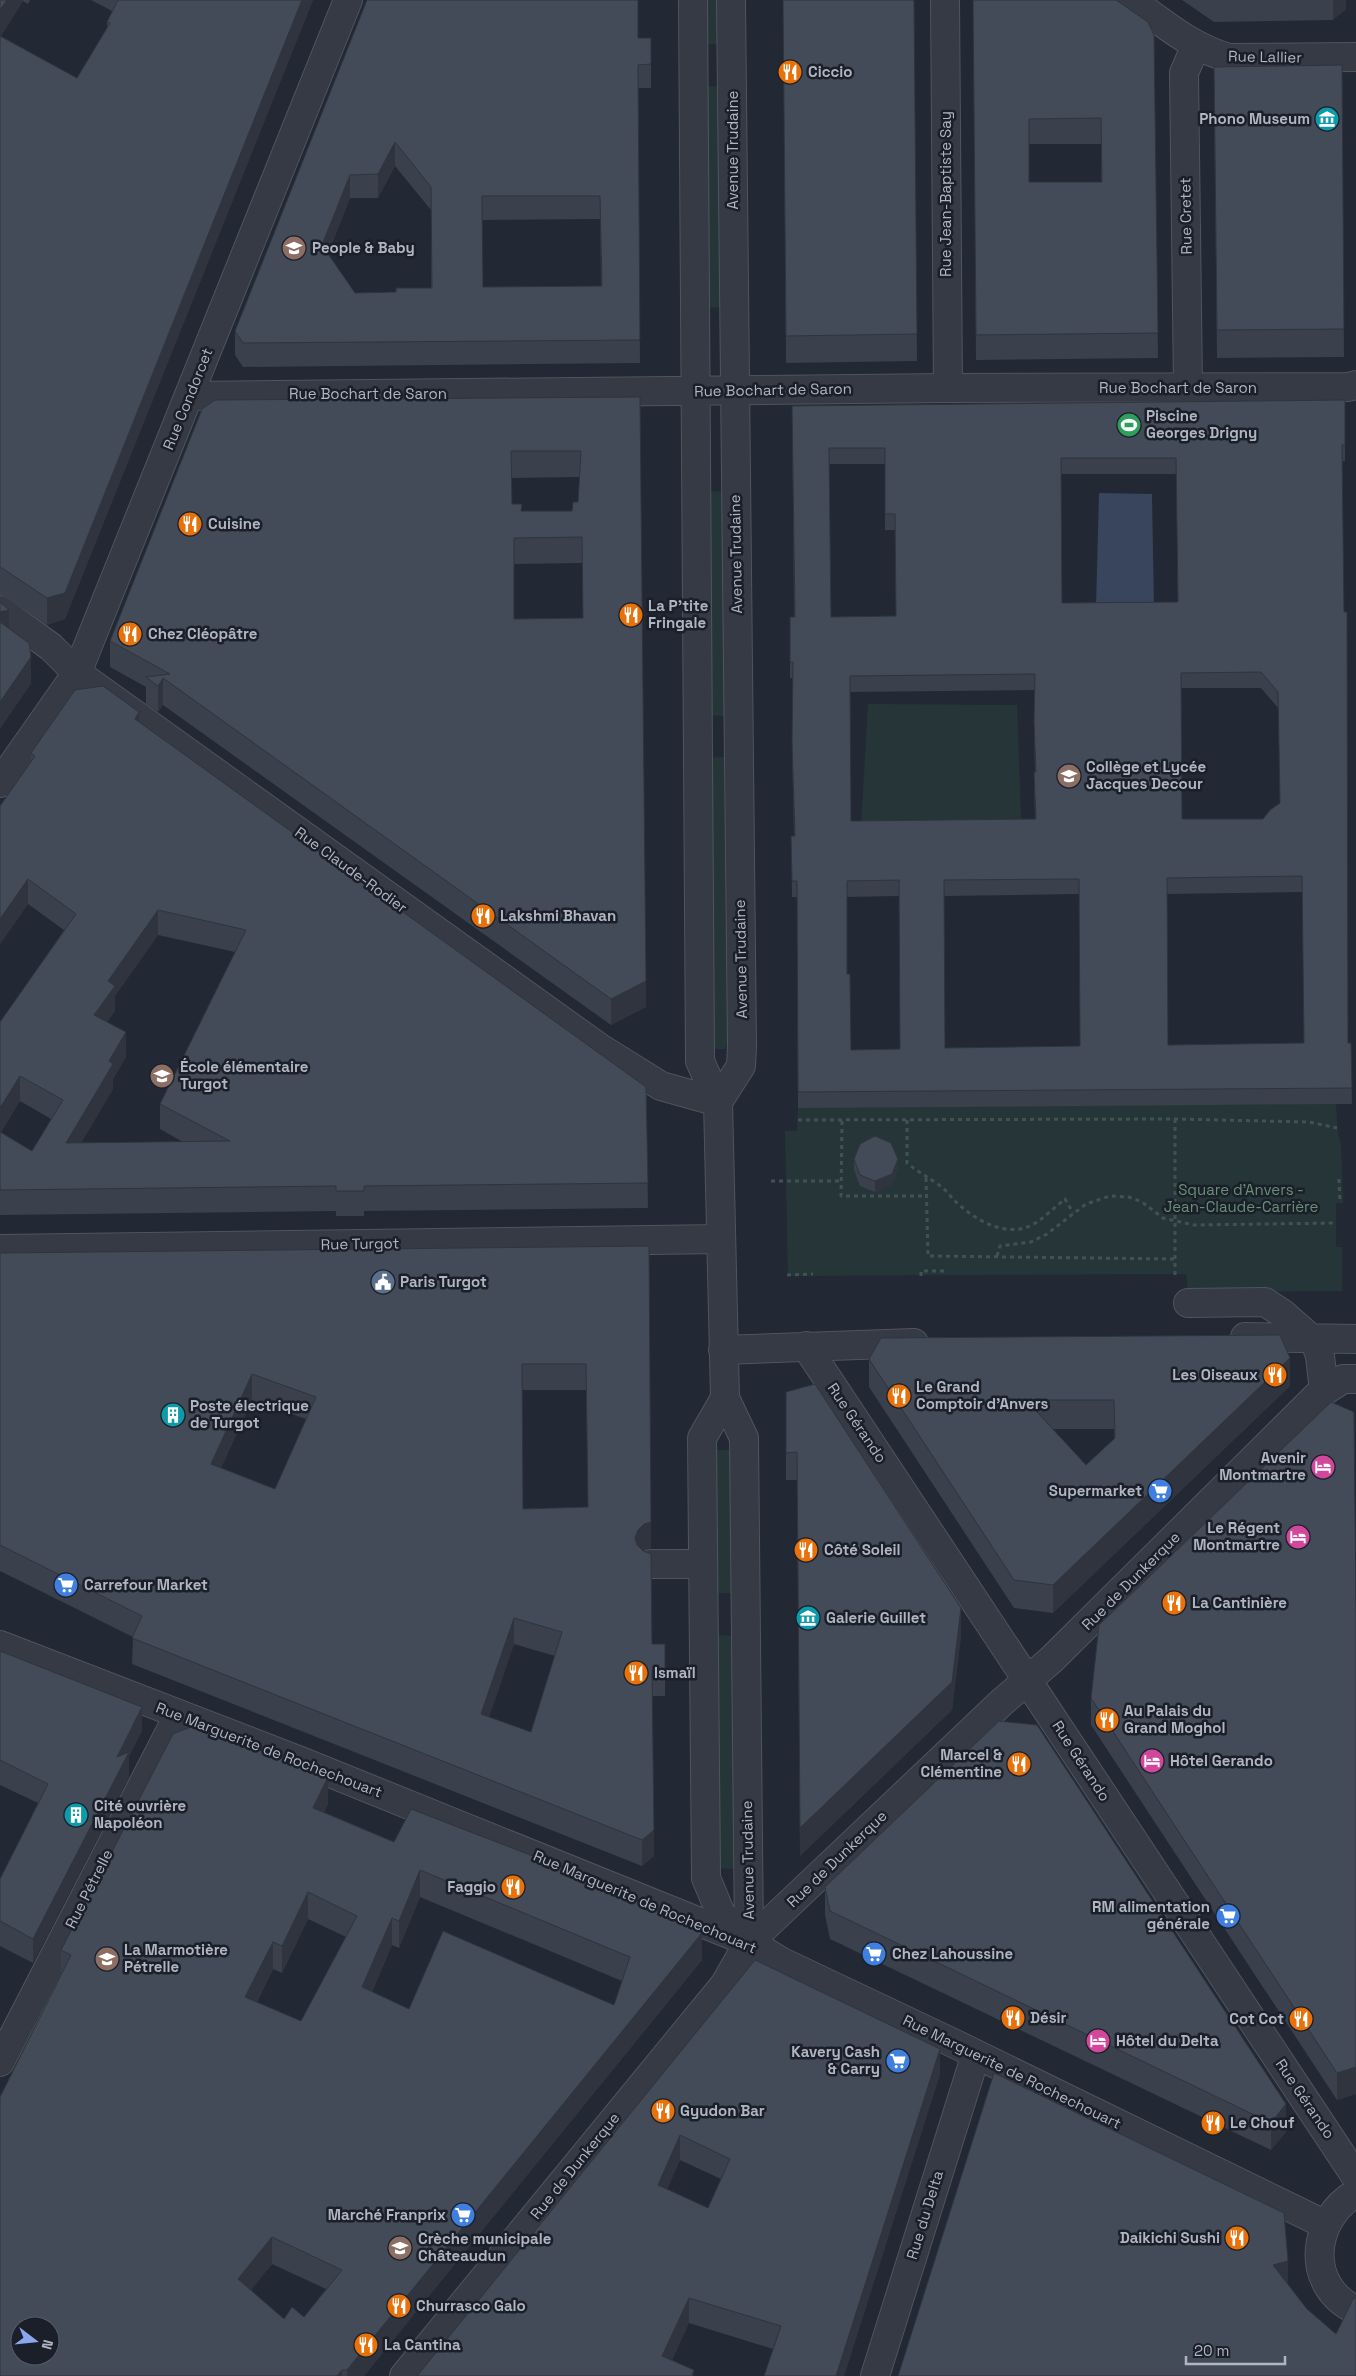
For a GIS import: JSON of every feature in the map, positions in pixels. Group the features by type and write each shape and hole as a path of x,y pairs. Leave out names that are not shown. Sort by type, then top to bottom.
{"street":[{"name":"Rue Condorcet","path":"0,783 77,673 348,0"},
{"name":"Avenue Trudaine","path":"693,0 700,1061 718,1102 724,1398 744,1438 749,1942"},
{"name":"Avenue Trudaine","path":"718,1102 741,1066 742,1047 732,0"},
{"name":"Rue Jean-Baptiste Say","path":"945,0 948,388"},
{"name":"Rue Lallier","path":"1131,0 1196,45 1212,53 1230,58 1356,57"},
{"name":"Rue Cretet","path":"1188,388 1184,73 1196,45"},
{"name":"Rue Bochart de Saron","path":"189,396 948,388 1348,387 1356,385"},
{"name":"Rue Claude-Rodier","path":"0,610 51,647 77,673 600,1048 661,1086 718,1102"},
{"name":"Rue Turgot","path":"0,1249 721,1239"},
{"path":"1188,1304 1265,1302 1282,1313 1312,1338 1320,1356 1324,1391"},
{"path":"1219,1337 1356,1339"},
{"path":"723,1350 937,1342"},
{"name":"Rue Gérando","path":"806,1346 1356,2177"},
{"name":"Rue de Dunkerque","path":"404,2376 725,1984 749,1942 1028,1680 1052,1660 1324,1391 1343,1379 1356,1379"},
{"name":"Avenue Trudaine","path":"724,1398 702,1438 706,1878 721,1914 749,1942"},
{"path":"651,1564 703,1564"},
{"name":"Rue Marguerite de Rochechouart","path":"0,1645 178,1716 298,1760 749,1942 782,1962 1326,2224"},
{"name":"Rue Pétrelle","path":"0,2062 178,1716"},
{"name":"Rue du Delta","path":"875,2376 976,2054"},
{"path":"1356,2193 1342,2201 1326,2224 1318,2252 1322,2276 1331,2290 1345,2305 1356,2310"}],"path":[{"path":"798,1120 1175,1120 1309,1122 1337,1128"},
{"path":"907,1120 907,1163 926,1178 940,1185 955,1202 979,1220 999,1228 1019,1230 1035,1223 1064,1200 1072,1214"},
{"path":"1175,1120 1175,1274"},
{"path":"842,1121 841,1196 926,1196"},
{"path":"926,1178 928,1256 1175,1259"},
{"path":"1339,1179 1340,1203"},
{"path":"771,1181 841,1181"},
{"path":"997,1256 1000,1246 1031,1242 1046,1234 1086,1204 1110,1196 1120,1196 1142,1202 1163,1218 1194,1225 1336,1223"},
{"path":"921,1276 921,1271 946,1272"},
{"path":"787,1275 813,1274"}],"green space":[{"path":"703,0 718,0 718,44 703,45"},
{"path":"719,86 720,307 705,308 704,87"},
{"path":"723,491 724,716 709,715 708,492"},
{"path":"868,704 1017,705 1021,820 861,827"},
{"path":"724,757 727,1041 726,1049 712,1049 710,758"},
{"name":"Square d'Anvers - Jean-Claude-Carrière","path":"1336,1104 1338,1135 1341,1144 1343,1203 1336,1203 1336,1247 1342,1247 1342,1291 1188,1292 1186,1274 788,1276 785,1131 797,1131 798,1107"},
{"path":"715,1450 731,1450 732,1593 717,1593"},
{"path":"717,1635 732,1636 734,1869 719,1868"}],"water":[{"path":"1099,493 1152,494 1154,608 1096,607"}],"building":[{"path":"0,0 7,0 0,10"},
{"path":"118,0 302,0 65,593 47,598 0,568 0,36 77,78 110,23 107,22"},
{"path":"367,0 638,0 638,38 651,38 651,64 638,65 640,340 243,343 235,331","holes":["395,142 431,187 432,288 396,288 396,292 355,293 322,245 350,175 378,174","482,196 600,196 602,286 483,287"]},
{"path":"783,0 914,0 917,334 786,336"},
{"path":"973,0 1116,0 1148,22 1154,35 1158,333 976,335","holes":["1101,118 1102,182 1029,182 1029,119"]},
{"path":"1342,65 1344,329 1217,330 1214,67"},
{"path":"640,397 646,981 611,999 163,678 158,686 146,677 170,674 110,641 202,409 215,400","holes":["511,451 581,451 578,502 573,502 572,511 521,511 522,504 512,504","582,537 583,618 514,619 514,538"]},
{"name":"Collège et Lycée Jacques Decour","path":"1345,400 1345,445 1342,445 1344,612 1347,612 1348,1043 1351,1043 1352,1088 798,1092 797,881 792,881 791,836 795,836 792,741 793,662 790,662 790,617 795,617 792,406","holes":["829,448 885,448 885,514 895,514 896,616 831,617","1061,458 1176,458 1178,602 1062,603","1261,672 1278,692 1280,803 1270,810 1263,819 1182,819 1181,673","1035,674 1036,772 1034,772 1036,819 851,821 850,676","1302,876 1304,1043 1168,1045 1167,878","1079,879 1080,1046 945,1048 944,880","899,880 900,1049 851,1050 850,974 847,974 847,881"]},
{"path":"0,602 9,610 0,612"},
{"path":"0,622 29,643 31,657 0,702"},
{"path":"103,686 139,712 135,719 646,1087 648,1183 364,1186 364,1191 336,1191 336,1186 0,1190 0,1132 32,1151 63,1100 20,1076 0,1108 0,1022 76,914 28,879 0,919 0,806 35,756 31,753 75,690","holes":["158,910 246,930 160,1104 230,1141 66,1143 113,1064 109,1061 126,1032 94,1015 115,986 108,981"]},
{"path":"875,1136 891,1143 898,1159 892,1174 875,1181 860,1175 854,1159 860,1144"},
{"path":"649,1246 651,1522 644,1524 638,1530 635,1538 637,1545 643,1551 651,1554 652,1644 665,1644 665,1670 652,1670 654,1830 642,1840 132,1638 142,1616 0,1545 0,1253","holes":["522,1364 586,1364 588,1507 523,1509","252,1374 316,1397 275,1489 211,1464","514,1618 562,1632 531,1732 481,1714"]},
{"path":"1280,1335 1290,1358 1053,1585 1014,1580 869,1359 881,1338","holes":["1026,1400 1114,1400 1115,1438 1086,1465"]},
{"path":"815,1384 961,1608 952,1682 800,1828 797,1452 786,1453 786,1392"},
{"path":"1331,1402 1354,1412 1356,1613 1356,2067 1337,2073 1091,1698 1099,1625"},
{"name":"Cité ouvrière Napoléon","path":"0,1651 142,1707 117,1757 129,1752 33,1939 0,1921 0,1879 48,1784 0,1760"},
{"path":"999,1721 1037,1725 1286,2104 1271,2123 830,1911 825,1887"},
{"path":"196,1725 328,1777 313,1808 394,1842 411,1809 595,1880 702,1933 347,2370 342,2370 337,2376 0,2376 0,2097 71,1955 61,1950 173,1734","holes":["420,1870 630,1957 614,2005 443,1931 409,2009 362,1987 392,1918 399,1921","308,1892 357,1916 301,2021 245,1997 273,1942 282,1946","272,2237 342,2270 304,2317 292,2307 284,2319 238,2279"]},
{"path":"755,1960 940,2049 836,2376 764,2376 781,2326 689,2298 662,2356 694,2370 692,2376 417,2376","holes":["680,2135 730,2159 708,2208 658,2185"]},
{"path":"994,2073 1284,2213 1288,2261 1273,2265 1307,2309 1336,2334 1353,2299 1356,2298 1356,2376 898,2376"}],"place":[{"name":"Ciccio","path":"790,72"},
{"name":"Phono Museum","path":"1327,119"},
{"name":"People & Baby","path":"294,248"},
{"name":"Piscine Georges Drigny","path":"1129,425"},
{"name":"Cuisine","path":"190,524"},
{"name":"La P'tite Fringale","path":"631,615"},
{"name":"Chez Cléopâtre","path":"130,634"},
{"name":"Collège et Lycée Jacques Decour","path":"1069,776"},
{"name":"Lakshmi Bhavan","path":"483,916"},
{"name":"École élémentaire Turgot","path":"162,1076"},
{"name":"Paris Turgot","path":"383,1282"},
{"name":"Les Oiseaux","path":"1275,1375"},
{"name":"Le Grand Comptoir d'Anvers","path":"899,1396"},
{"name":"Poste électrique de Turgot","path":"173,1415"},
{"name":"Avenir Montmartre","path":"1323,1467"},
{"name":"Supermarket","path":"1160,1491"},
{"name":"Le Régent Montmartre","path":"1298,1537"},
{"name":"Côté Soleil","path":"806,1550"},
{"name":"Carrefour Market","path":"66,1585"},
{"name":"La Cantinière","path":"1174,1603"},
{"name":"Galerie Guillet","path":"808,1618"},
{"name":"Ismaïl","path":"636,1673"},
{"name":"Au Palais du Grand Moghol","path":"1107,1720"},
{"name":"Hôtel Gerando","path":"1152,1761"},
{"name":"Marcel & Clémentine","path":"1019,1764"},
{"name":"Cité ouvrière Napoléon","path":"76,1815"},
{"name":"Faggio","path":"513,1887"},
{"name":"RM alimentation générale","path":"1228,1916"},
{"name":"Chez Lahoussine","path":"874,1954"},
{"name":"La Marmotière Pétrelle","path":"107,1959"},
{"name":"Désir","path":"1013,2018"},
{"name":"Cot Cot","path":"1301,2019"},
{"name":"Hôtel du Delta","path":"1098,2041"},
{"name":"Kavery Cash & Carry","path":"898,2061"},
{"name":"Gyudon Bar","path":"663,2111"},
{"name":"Le Chouf","path":"1213,2123"},
{"name":"Marché Franprix","path":"463,2215"},
{"name":"Daikichi Sushi","path":"1237,2238"},
{"name":"Crèche municipale Châteaudun","path":"400,2248"},
{"name":"Churrasco Galo","path":"399,2306"},
{"name":"La Cantina","path":"366,2345"}]}
